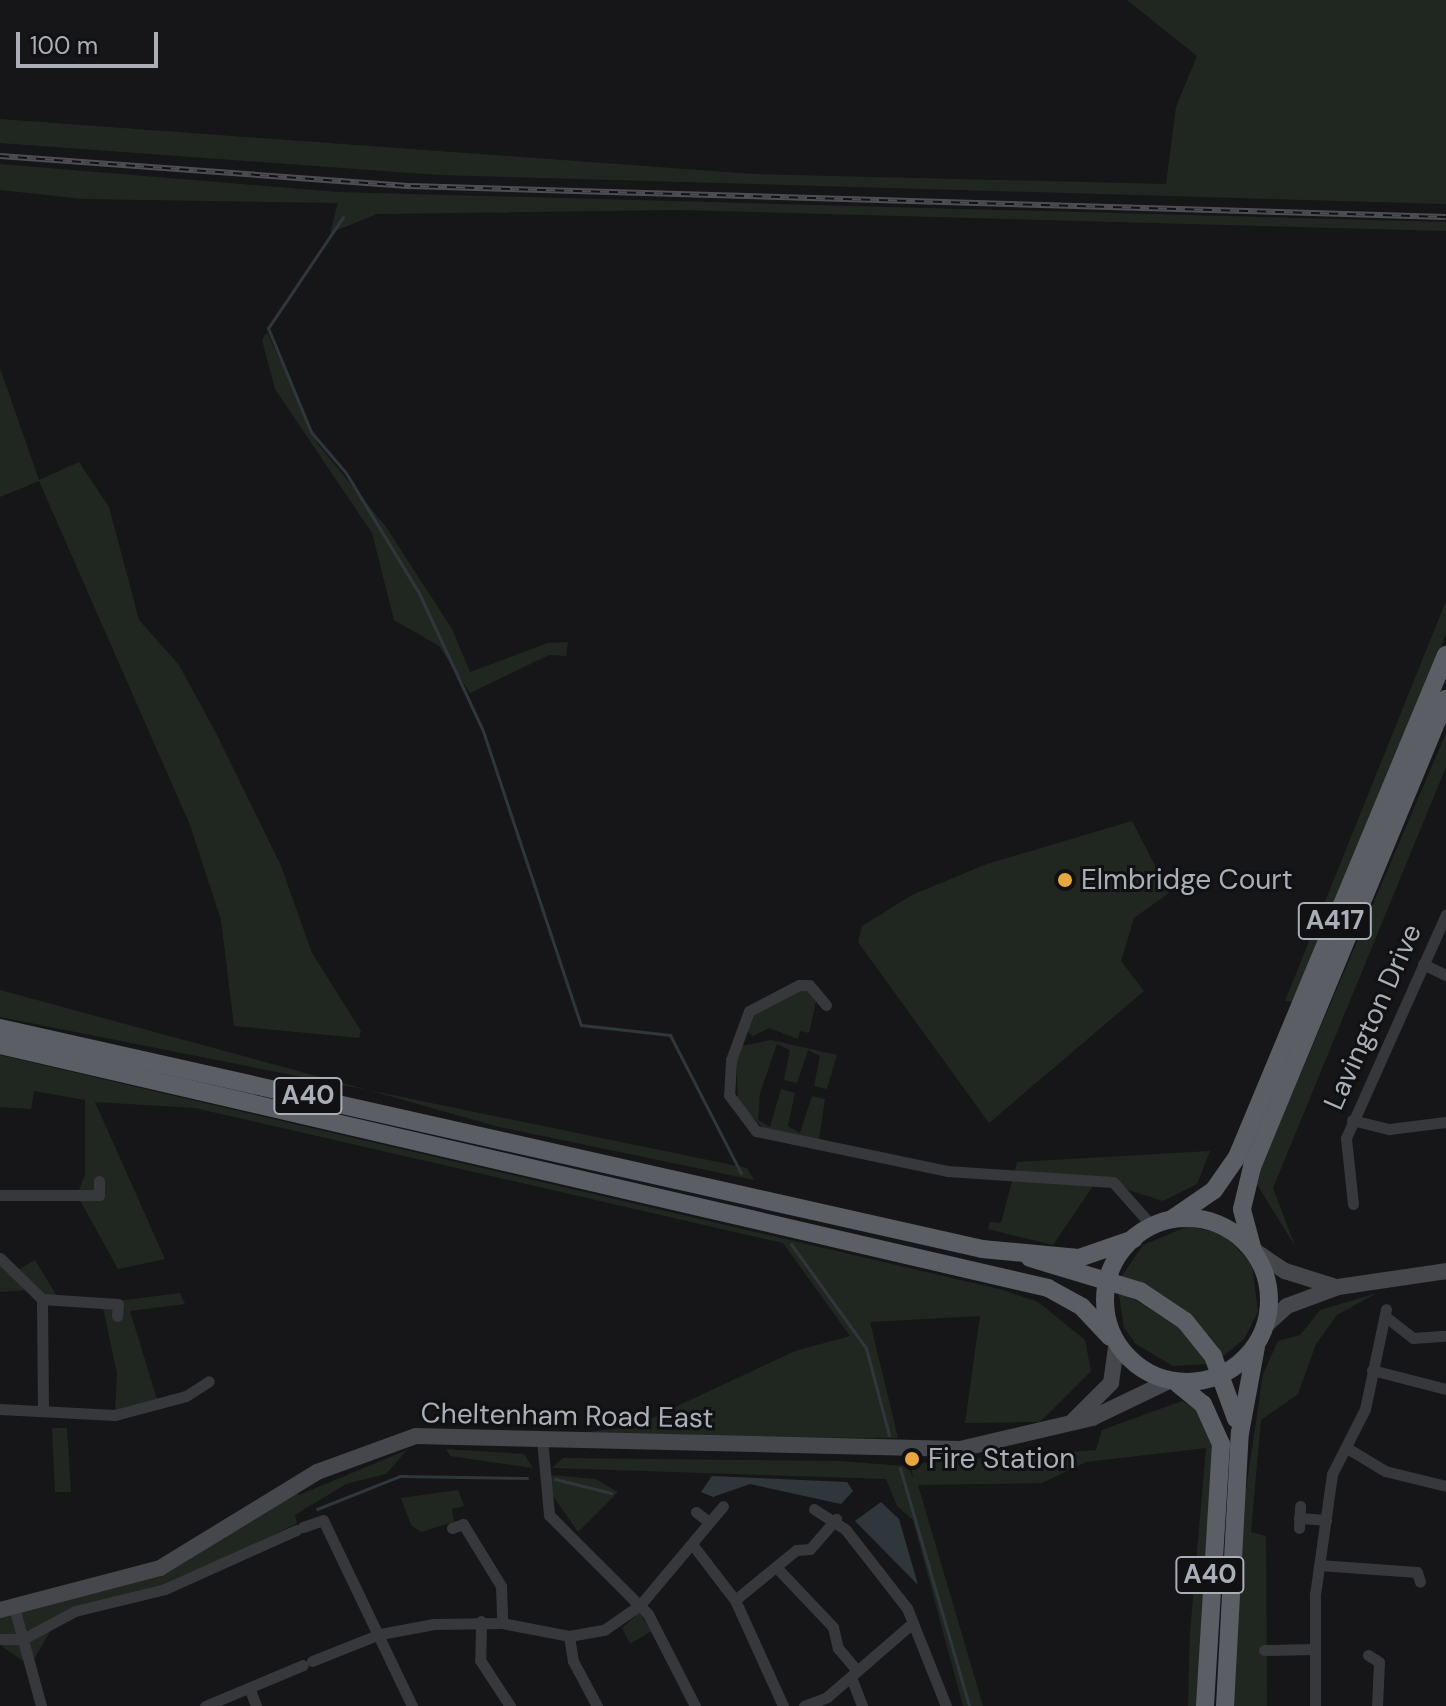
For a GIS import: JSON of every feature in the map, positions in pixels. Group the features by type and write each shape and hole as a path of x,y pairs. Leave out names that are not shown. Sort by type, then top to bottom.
{"highway":[{"name":"A417","path":"1172,1219 1214,1190 1237,1157 1446,655"},
{"name":"A417","path":"1254,1249 1242,1209 1252,1167 1446,699"},
{"name":"A40","path":"0,1028 1017,1252 1079,1258 1134,1239 1152,1226 1172,1219 1216,1223 1254,1249 1267,1280 1262,1334 1240,1433 1225,1706"},
{"name":"A40","path":"0,1045 1048,1288 1082,1307 1113,1342 1203,1404 1221,1444 1205,1706"},
{"name":"A40","path":"1108,1280 1134,1239"},
{"name":"A40","path":"1017,1252 1055,1270 1108,1280 1185,1321 1221,1372 1240,1433"},
{"path":"1108,1280 1113,1342"},
{"path":"1172,1383 1221,1372 1262,1334"}],"main road":[{"path":"1254,1249 1285,1271 1338,1287"},
{"path":"1262,1334 1287,1306 1338,1287 1446,1271"},
{"path":"1072,1423 1111,1383 1113,1342"},
{"name":"Cheltenham Road East","path":"7,1608 160,1568 317,1472 385,1444 445,1435 960,1449 1072,1423 1172,1383"}],"street":[{"name":"Lavington Drive","path":"1353,1204 1346,1190 1345,1147 1352,1120 1446,914"},
{"path":"1423,964 1446,975"},
{"path":"826,1005 809,985 799,985 749,1011 731,1060 729,1095 756,1131 947,1171 1113,1182 1152,1226"},
{"path":"1352,1120 1389,1129 1446,1122"},
{"path":"0,1195 99,1195 99,1181"},
{"path":"0,1258 42,1299 118,1304 117,1316"},
{"path":"42,1299 43,1410"},
{"path":"1315,1706 1313,1649 1319,1565 1332,1474 1347,1448 1386,1313 1413,1338 1444,1336"},
{"path":"1372,1370 1446,1389"},
{"path":"0,1409 115,1415 186,1396 209,1381"},
{"path":"542,1439 549,1515 640,1605 695,1706"},
{"path":"1347,1448 1385,1471 1446,1486"},
{"path":"205,1706 380,1634 481,1621 569,1636 604,1630 640,1605 723,1506"},
{"path":"814,1509 836,1519 907,1608 909,1626 929,1656 946,1706"},
{"path":"696,1512 709,1522"},
{"path":"1299,1517 1326,1520"},
{"path":"735,1600 796,1550 810,1549 836,1519"},
{"path":"0,1639 23,1639 75,1611 165,1589 323,1520 412,1706"},
{"path":"452,1528 463,1524 501,1586 502,1623"},
{"path":"692,1544 735,1600 783,1706"},
{"path":"1319,1565 1421,1574"},
{"path":"777,1568 833,1627 838,1648 854,1674 862,1706"},
{"path":"7,1608 23,1639 41,1706"},
{"path":"481,1621 480,1660 510,1706"},
{"path":"804,1706 854,1674 909,1626"},
{"path":"569,1636 573,1661 597,1706"},
{"path":"1264,1650 1280,1643 1313,1649"},
{"path":"1377,1706 1378,1658"},
{"path":"250,1690 256,1706"}],"shaded area":[{"path":"1127,0 1446,0 1446,204 439,175 0,143 0,119 754,174 1166,184 1176,107 1197,56"},
{"path":"0,164 338,192 1446,222 1446,231 678,210 377,214 330,233 338,203 84,199 0,190"},
{"path":"267,332 317,443 386,527 452,629 470,672 548,643 568,642 566,656 549,655 470,693 439,646 394,620 372,533 275,389 262,340"},
{"path":"0,368 39,480 79,462 109,507 139,620 179,665 217,735 281,866 312,953 361,1031 359,1038 234,1026 221,920 190,825 39,481 0,497"},
{"path":"1446,601 1446,633 1433,669 1295,1002 1285,1001"},
{"path":"1446,733 1446,767 1273,1188 1295,1246 1255,1181"},
{"path":"1132,821 1169,893 1134,918 1121,961 1144,991 989,1123 858,942 862,926 912,895 987,864"},
{"path":"805,988 817,997 809,1033 800,1031 798,1039 769,1028 753,1036 746,1031 752,1016"},
{"path":"0,990 368,1090 0,1017"},
{"path":"771,1040 837,1055 827,1089 814,1086 820,1056 808,1050 797,1083 784,1080 790,1050 777,1044 760,1093 758,1120 770,1127 781,1089 795,1093 788,1126 800,1133 812,1096 825,1099 819,1140 763,1128 738,1102 736,1056 742,1046"},
{"path":"0,1055 1003,1290 1038,1302 1085,1340 1091,1371 1040,1422 965,1423 980,1316 870,1322 898,1438 557,1436 635,1426 795,1351 850,1336 783,1243 195,1108 95,1102 165,1259 118,1269 77,1195 85,1175 85,1100 34,1091 31,1109 0,1107"},
{"path":"368,1090 747,1168 754,1180 499,1127"},
{"path":"1210,1151 1197,1184 1163,1201 1097,1180 1053,1245 988,1229 990,1222 1001,1223 1017,1162"},
{"path":"1189,1226 1223,1234 1252,1264 1258,1312 1244,1339 1222,1357 1121,1277 1143,1245"},
{"path":"0,1257 11,1274 35,1260 60,1301 28,1290 0,1292"},
{"path":"1118,1289 1188,1333 1210,1364 1173,1366 1136,1344 1124,1328"},
{"path":"180,1293 185,1304 130,1311 159,1406 115,1415 117,1373 102,1303"},
{"path":"1377,1293 1337,1315 1316,1344 1298,1394 1261,1420 1251,1532 1266,1536 1267,1706 1231,1706 1240,1530 1263,1374 1278,1341 1300,1335 1320,1310"},
{"path":"1182,1401 1201,1412 1215,1446 1197,1706 1188,1706 1190,1633 1206,1448 1086,1462 1042,1483 918,1485 983,1706 963,1706 913,1520 897,1506 886,1479 552,1468 563,1458 838,1461 906,1466 914,1478 909,1464 1096,1450 1102,1430"},
{"path":"52,1428 67,1428 71,1492 55,1492"},
{"path":"446,1449 524,1454 533,1468 450,1456"},
{"path":"407,1450 386,1474 346,1484 295,1515 297,1523 165,1589 55,1623 30,1666 0,1645 0,1610 125,1580 286,1490 299,1495"},
{"path":"550,1475 595,1479 618,1492 578,1532 553,1496"},
{"path":"712,1476 847,1482 853,1491 841,1504 750,1484 713,1497 701,1492"},
{"path":"458,1490 464,1506 452,1509 454,1522 421,1532 411,1525 401,1498"},
{"path":"881,1502 899,1519 918,1585 855,1521"},
{"path":"639,1613 652,1631 630,1644 622,1628"}],"waterway":[{"path":"343,217 268,328 311,432 346,473 419,593 483,731 581,1025 670,1035 741,1173"},
{"path":"791,1244 866,1348 889,1435"},
{"path":"900,1468 969,1706"},
{"path":"317,1509 400,1476 527,1478"},
{"path":"555,1479 611,1493"}],"railway":[{"path":"0,156 411,186 1446,217"}],"place":[{"name":"Elmbridge Court","path":"1065,880"},
{"name":"Fire Station","path":"912,1459"}]}
